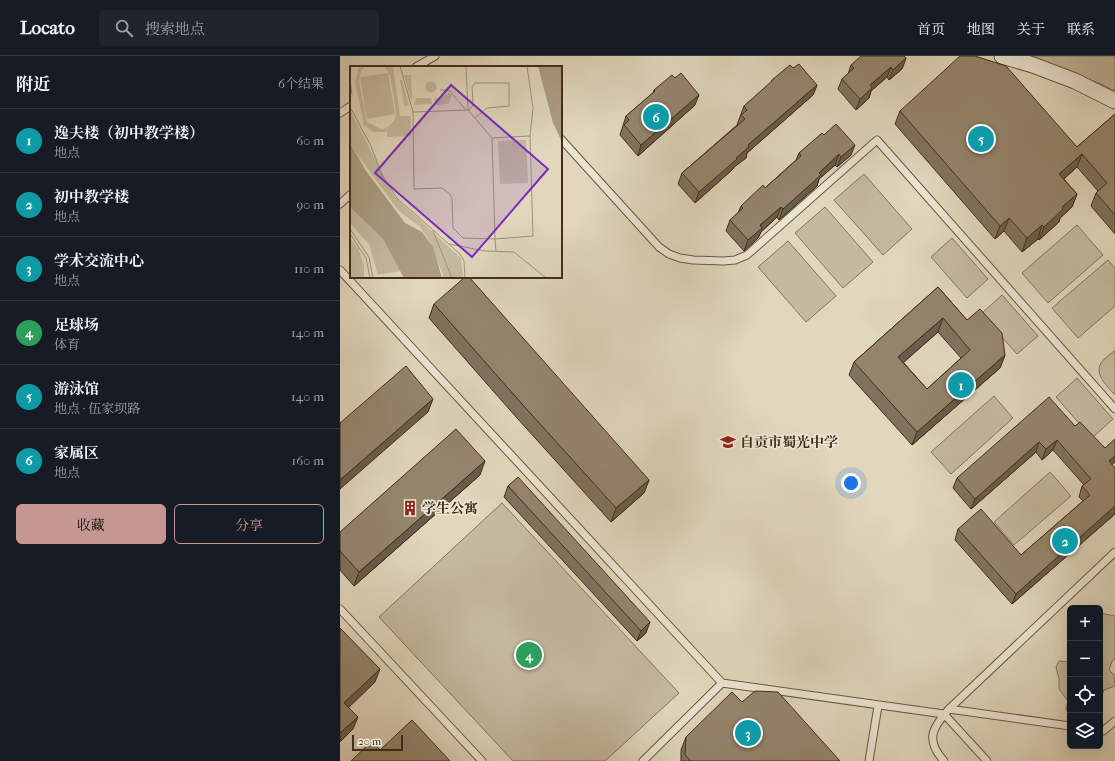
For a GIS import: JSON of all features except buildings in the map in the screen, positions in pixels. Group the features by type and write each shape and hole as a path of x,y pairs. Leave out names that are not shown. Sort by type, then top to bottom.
{"street":[{"path":"1002,56 1033,65 1075,81 1115,101"}],"lane":[{"path":"418,66 435,56"},
{"path":"340,113 350,107"},
{"path":"562,140 659,247 669,254 680,258 724,261 735,260 747,255 877,140 1115,409"},
{"path":"340,204 350,195"},
{"path":"340,270 722,683 878,706 946,711 1067,726"},
{"path":"944,761 937,754 933,743 933,734 936,725 946,711 1115,552"},
{"path":"340,608 482,761"},
{"path":"643,761 722,683"},
{"path":"869,761 878,706"},
{"path":"946,711 987,761"},
{"path":"1103,731 1115,721"}],"shaded area":[{"path":"1025,56 1115,56 1115,91 1101,84"},
{"path":"864,174 912,229 883,255 834,200"},
{"path":"825,207 873,262 843,288 795,233"},
{"path":"1077,225 1103,255 1048,303 1022,273"},
{"path":"952,238 988,279 967,298 931,257"},
{"path":"788,241 836,296 806,322 758,267"},
{"path":"1108,260 1115,268 1115,306 1078,338 1052,308"},
{"path":"1002,295 1038,336 1017,354 981,314"},
{"path":"1115,350 1115,395 1103,380 1099,372 1099,367 1102,361"},
{"path":"1077,378 1113,419 1092,438 1056,397"},
{"path":"994,396 1013,418 951,474 931,452"},
{"path":"1050,472 1071,496 1014,545 994,522"},
{"path":"502,503 679,693 605,761 513,761 379,617"},
{"path":"1103,613 1115,616 1115,659 1112,661 1109,670 1114,675 1115,686 1104,690 1103,693"},
{"path":"1059,661 1067,662 1067,700 1059,689 1059,679 1056,667"}],"place":[{"name":"家属区","path":"656,117"},
{"name":"游泳馆","path":"981,139"},
{"name":"逸夫楼（初中教学楼）","path":"961,385"},
{"name":"自贡市蜀光中学","path":"728,442"},
{"name":"学生公寓","path":"410,508"},
{"name":"初中教学楼","path":"1065,541"},
{"name":"足球场","path":"529,655"},
{"name":"学术交流中心","path":"748,733"}]}
